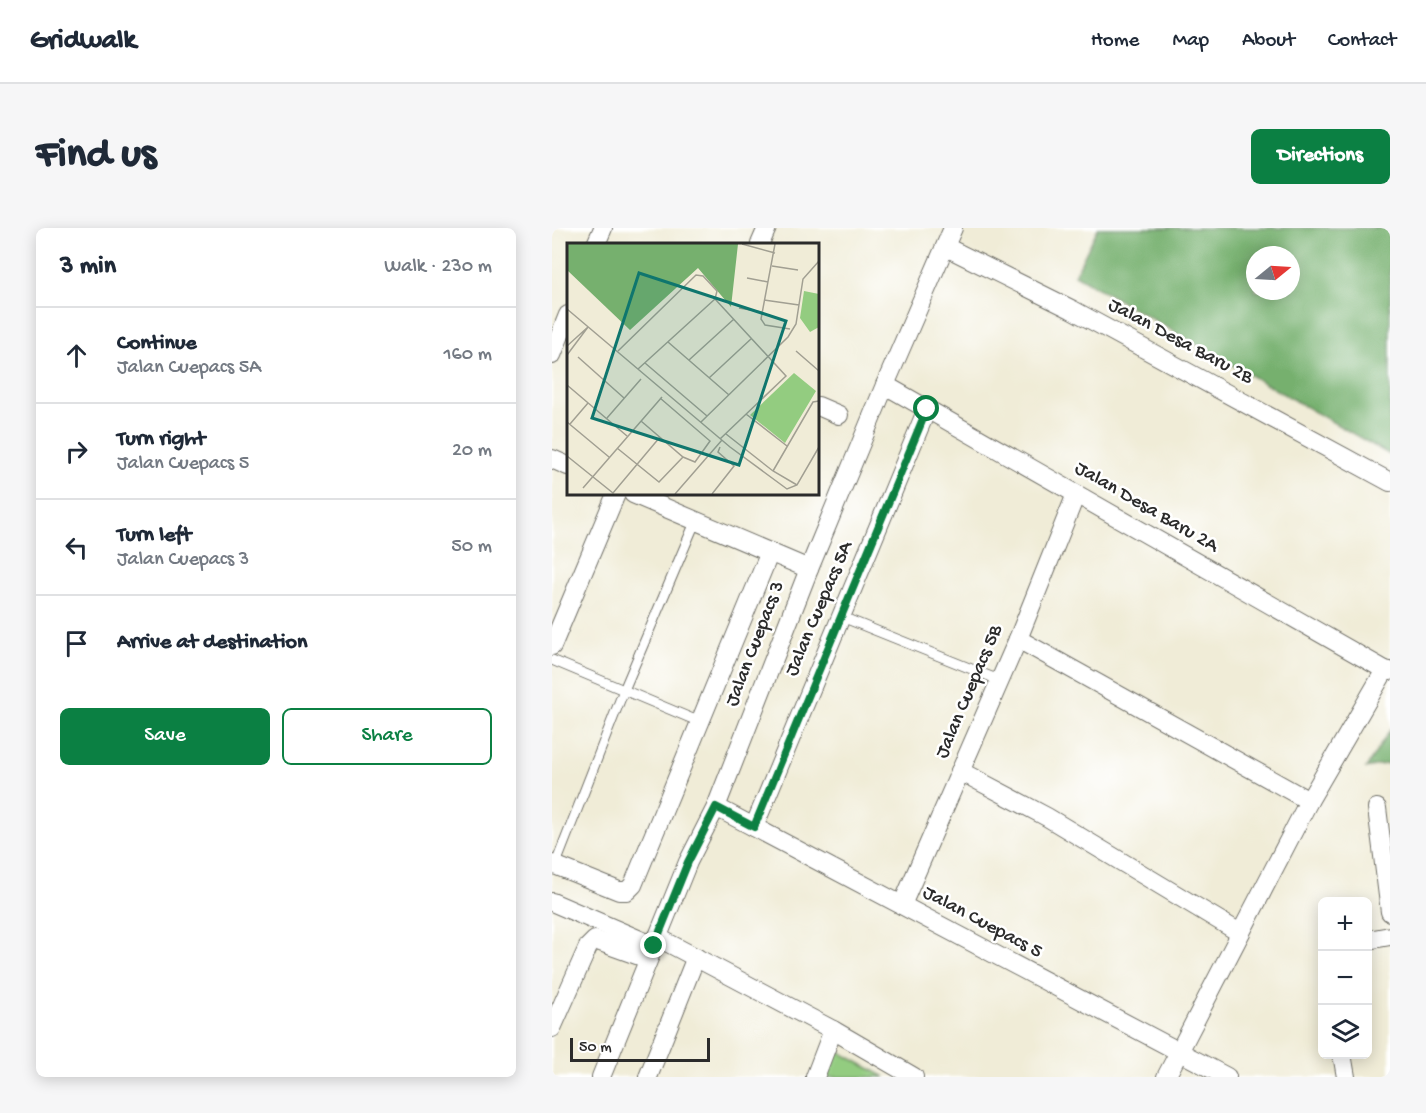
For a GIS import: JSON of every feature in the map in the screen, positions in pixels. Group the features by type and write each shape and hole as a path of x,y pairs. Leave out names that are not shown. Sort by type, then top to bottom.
{"street":[{"path":"596,243 603,228"},
{"path":"760,243 767,228"},
{"name":"Jalan Cuepacs 3","path":"601,1077 688,862 716,807 885,385 953,228"},
{"name":"Jalan Desa Baru 2B","path":"946,247 1071,309 1390,482"},
{"path":"552,355 567,318"},
{"name":"Jalan Desa Baru 2A","path":"885,385 1388,671"},
{"path":"819,406 839,415"},
{"name":"Jalan Cuepacs 5A","path":"754,827 927,409"},
{"path":"552,459 567,466"},
{"name":"Jalan Cuepacs 5B","path":"902,905 1018,639 1076,494"},
{"path":"552,646 558,615 616,495"},
{"path":"635,495 810,569"},
{"path":"554,865 619,891 627,891 633,885 770,552"},
{"path":"1018,639 1309,801"},
{"path":"1166,1077 1180,1054 1309,801 1388,671"},
{"path":"960,771 1047,817 1240,933"},
{"name":"Jalan Cuepacs 5","path":"716,807 1227,1077"},
{"path":"1377,808 1390,912"},
{"path":"552,902 653,947"},
{"path":"1372,939 1390,936"},
{"path":"552,1028 588,947 595,940 653,947 696,957 833,1030 914,1077"},
{"path":"648,1077 696,957"},
{"path":"815,1077 833,1030"},
{"path":"1343,1059 1346,1077"}],"lane":[{"path":"554,865 624,690 696,520"},
{"path":"842,617 999,680"},
{"path":"552,660 700,722"}],"green space":[{"path":"1098,228 1390,228 1390,455 1075,275"},
{"path":"1390,730 1390,763 1366,768"},
{"path":"836,1050 885,1077 826,1077"}],"route":[{"path":"654,946 688,862 716,807 754,827 927,409"}]}
